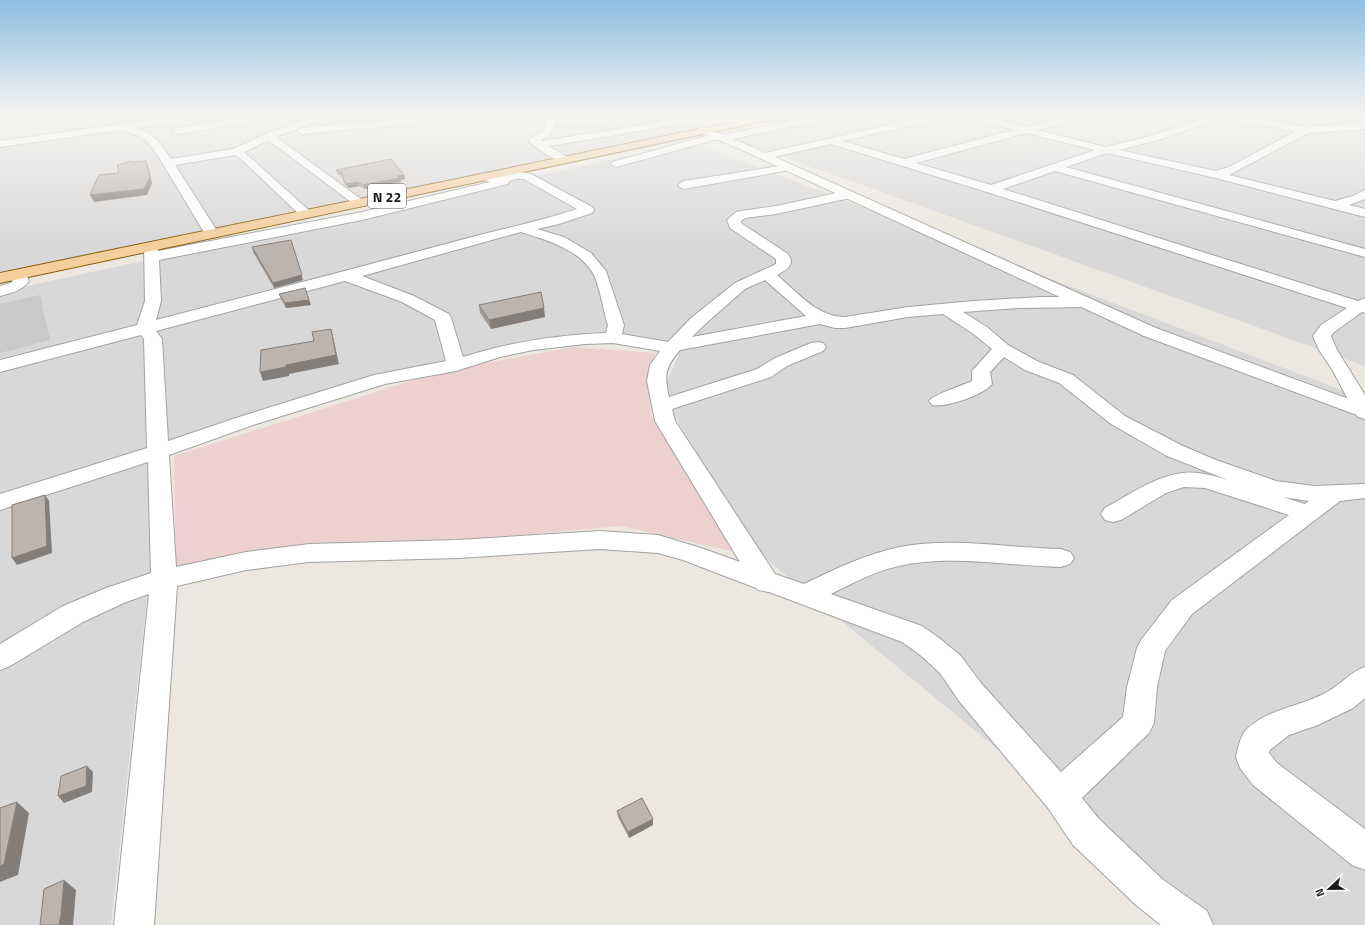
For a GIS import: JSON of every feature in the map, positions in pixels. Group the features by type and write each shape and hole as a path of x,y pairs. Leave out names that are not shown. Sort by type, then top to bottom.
{"main road":[{"name":"N 22","path":"0,278 151,252 212,234 563,159"}],"street":[{"path":"168,159 212,234"},
{"path":"169,163 193,159"},
{"path":"245,159 307,214"},
{"path":"301,159 359,202"},
{"path":"616,164 633,159"},
{"path":"770,159 786,168 1184,346 1364,412"},
{"path":"891,159 991,189 1363,306"},
{"path":"903,163 917,159"},
{"path":"991,189 1081,159"},
{"path":"1147,159 1217,175 1365,213"},
{"path":"1217,175 1233,169 1251,159"},
{"path":"684,185 786,168"},
{"path":"1056,168 1365,253"},
{"path":"0,366 346,276 521,228 554,221 588,210 526,176 518,176 495,181 484,176"},
{"path":"145,328 153,301 151,252 362,216 526,176"},
{"path":"1336,205 1357,199 1365,194"},
{"path":"767,583 665,422 656,381 659,365 673,347 697,322 740,286 783,266 783,257 735,225 734,220 741,215 776,210 846,195"},
{"path":"521,228 559,240 586,256 602,274 616,325 613,338"},
{"path":"0,291 16,286 21,281 20,274"},
{"path":"767,274 821,319"},
{"path":"346,276 405,297 426,307 443,318 456,365"},
{"path":"0,502 71,478 157,452 249,420 381,380 456,365 496,352 532,345 585,339 613,338 673,347 740,333 821,319 839,323 907,312 1023,302 1086,302"},
{"path":"1363,306 1327,329 1322,336 1328,350 1342,371 1364,412"},
{"path":"947,309 981,331 1002,349 1032,366 1066,379 1118,420 1175,451 1208,465 1273,488 1314,494 1365,491"},
{"path":"134,925 164,579 153,339 145,328"},
{"path":"661,406 764,373 781,362 818,347"},
{"path":"939,401 966,392 982,384 981,371 1002,349"},
{"path":"1113,514 1158,488 1183,480 1207,481 1309,513"},
{"path":"1060,796 1138,723 1142,687 1151,648 1182,606 1334,494"},
{"path":"0,658 72,614 116,594 164,579 239,562 284,555 356,551 458,549 600,540 658,544 692,554 767,583 805,595 912,634 929,646 950,664 970,692 1060,796 1086,832 1149,892 1193,925"},
{"path":"805,595 841,577 899,557 938,552 1031,558 1061,558"},
{"path":"1365,680 1342,699 1307,715 1278,725 1256,742 1252,757 1265,774 1365,852"}],"shaded area":[{"path":"0,159 559,159 0,275"},
{"path":"613,159 737,159 1365,399 1365,925 1212,925 749,545 662,394 681,349 630,340 548,340 437,367 163,451 111,925 0,925 0,292"},
{"path":"790,159 1365,159 1365,366"},
{"path":"40,295 50,340 0,353 0,304"},
{"path":"573,347 655,353 650,414 735,552 621,526 474,539 285,547 176,570 174,456 442,371"}],"building":[{"path":"391,159 404,175 397,176 400,178 363,185 358,182 347,184 344,181 342,173 336,170"},
{"path":"129,161 146,161 150,177 144,189 90,195 99,175 119,173 117,165"},
{"path":"291,240 302,275 273,283 252,247"},
{"path":"305,288 309,300 285,303 279,294"},
{"path":"541,292 544,308 489,320 479,305"},
{"path":"331,329 336,355 260,372 261,350 314,341 312,332"},
{"path":"45,495 47,546 12,558 12,505"},
{"path":"87,766 86,786 58,796 61,776"},
{"path":"642,798 653,819 628,832 617,811"},
{"path":"17,802 4,864 0,866 0,808"},
{"path":"64,880 59,925 40,925 44,889"}]}
